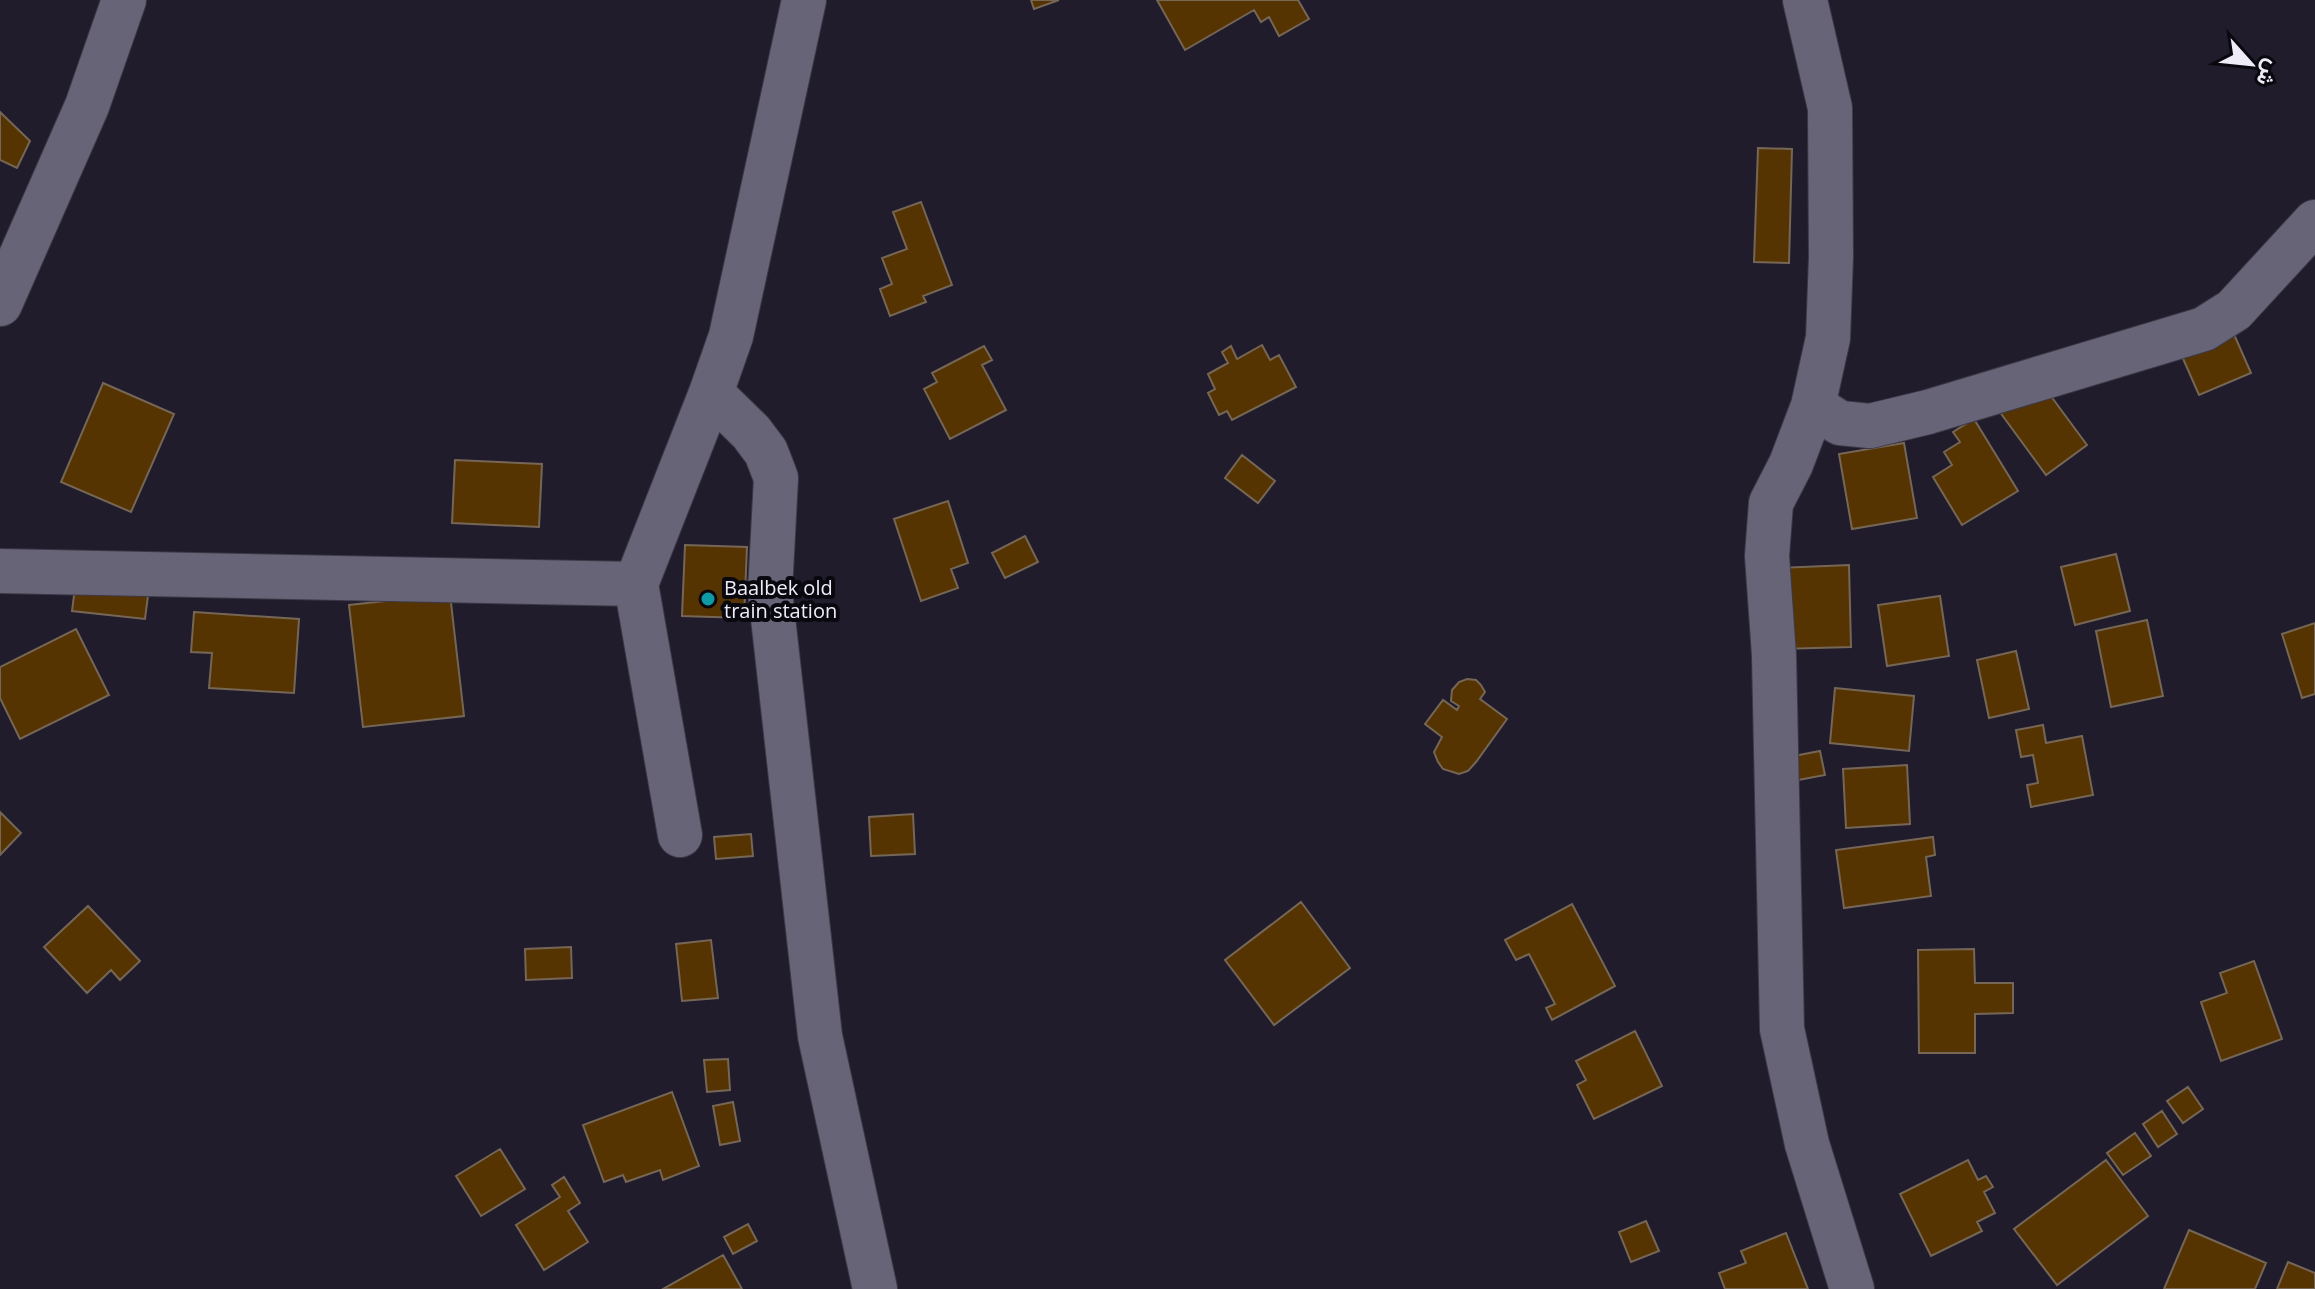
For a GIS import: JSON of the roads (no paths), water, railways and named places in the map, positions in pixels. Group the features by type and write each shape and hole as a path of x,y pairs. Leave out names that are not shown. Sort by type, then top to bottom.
{"street":[{"path":"0,304 87,106 124,0"},
{"path":"680,835 636,584 711,393 735,320 804,0"},
{"path":"1805,0 1830,108 1831,257 1828,338 1813,406 1791,464 1771,503 1767,556 1774,655 1782,1029 1807,1144 1852,1289"},
{"path":"1813,406 1840,423 1870,426 1928,412 2204,329 2234,310 2315,222"},
{"path":"711,393 751,432 766,452 776,478 770,591 820,1036 875,1289"},
{"path":"0,571 636,584"}],"place":[{"name":"Baalbek old train station","path":"708,599"}]}
